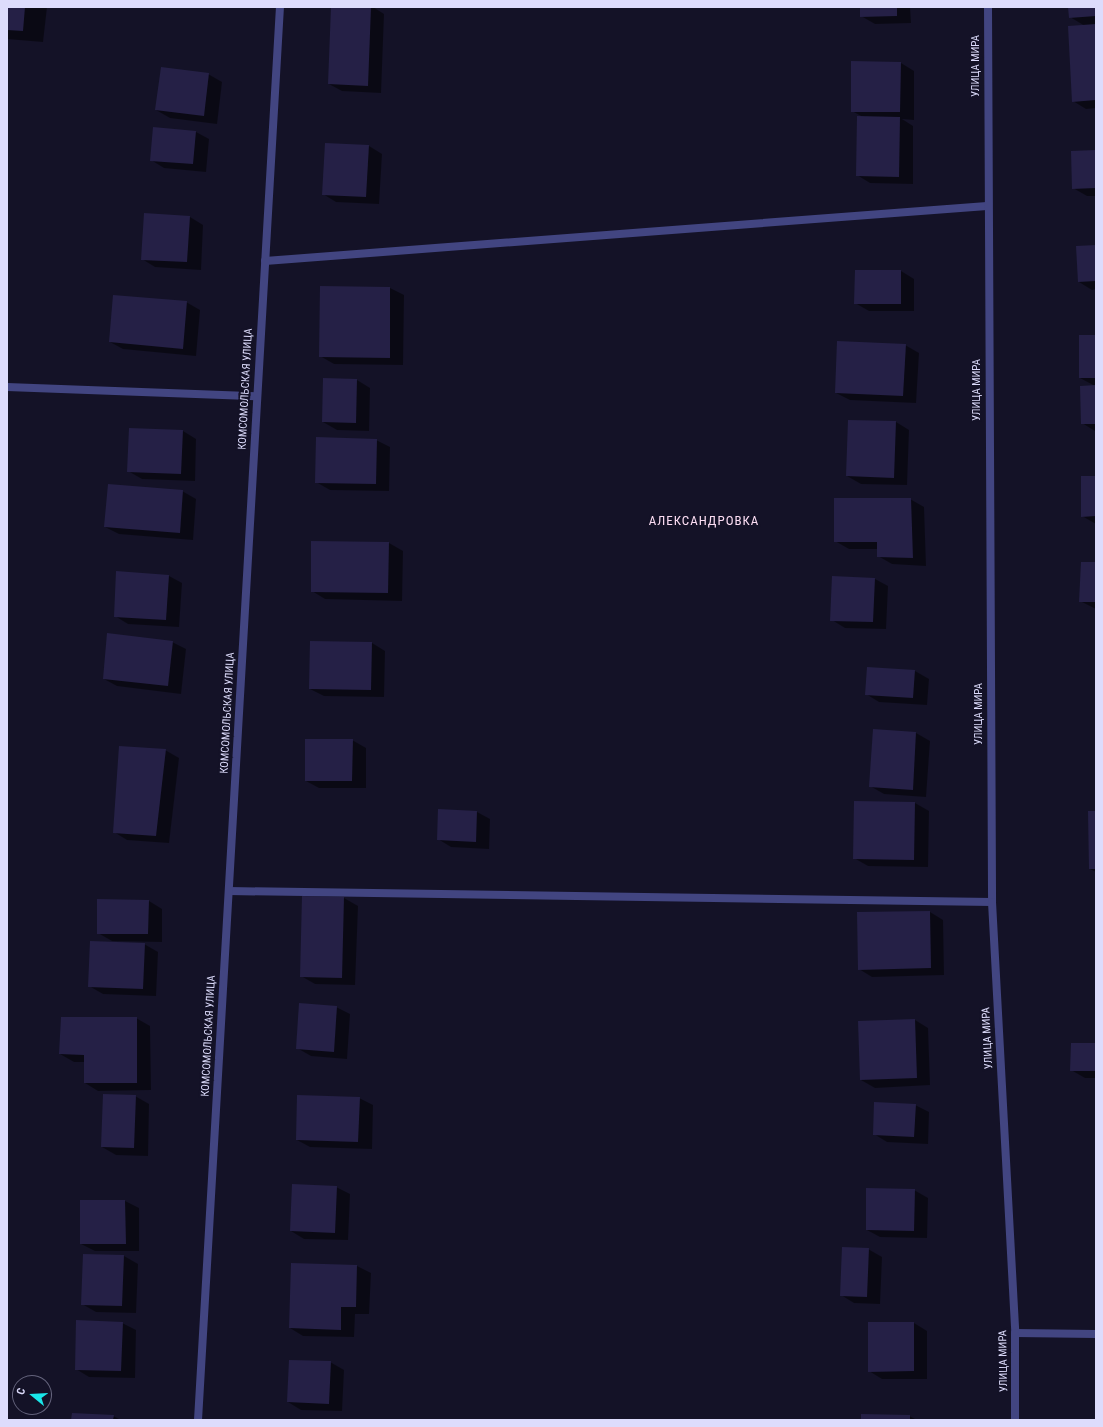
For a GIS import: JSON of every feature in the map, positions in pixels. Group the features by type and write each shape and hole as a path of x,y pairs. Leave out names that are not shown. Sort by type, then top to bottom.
{"street":[{"name":"КОМСОМОЛЬСКАЯ УЛИЦА","path":"198,1420 280,7"},
{"name":"УЛИЦА МИРА","path":"988,7 987,206 992,902 1015,1333 1015,1420"},
{"path":"265,261 987,206"},
{"path":"7,387 257,396"},
{"path":"229,891 992,902"},
{"path":"1015,1333 1096,1334"}],"building":[{"path":"7,7 25,7 23,31 7,30"},
{"path":"331,7 371,7 368,86 328,84"},
{"path":"860,7 897,7 897,16 860,17"},
{"path":"1068,7 1096,7 1096,16 1069,18"},
{"path":"1096,24 1096,100 1072,102 1068,26"},
{"path":"851,61 901,62 900,112 851,112"},
{"path":"161,67 209,73 204,116 155,110"},
{"path":"857,116 900,117 899,177 856,176"},
{"path":"153,127 196,131 193,164 150,161"},
{"path":"325,143 369,145 366,197 322,195"},
{"path":"1096,150 1096,188 1072,189 1071,151"},
{"path":"144,213 190,216 187,262 141,260"},
{"path":"1096,245 1096,281 1078,282 1076,246"},
{"path":"855,270 901,270 901,304 854,304"},
{"path":"320,286 390,287 390,358 319,357"},
{"path":"113,295 187,301 183,349 109,342"},
{"path":"1079,335 1096,335 1096,378 1079,378"},
{"path":"837,341 906,344 903,396 835,393"},
{"path":"323,378 357,379 356,423 322,422"},
{"path":"1096,385 1096,424 1081,424 1080,386"},
{"path":"848,420 896,421 894,478 846,476"},
{"path":"129,428 183,430 181,474 127,472"},
{"path":"316,437 377,439 376,484 315,483"},
{"path":"1081,476 1096,476 1096,516 1081,517"},
{"path":"108,484 183,490 180,533 104,527"},
{"path":"834,498 911,498 913,558 877,557 877,542 834,542"},
{"path":"311,541 389,542 388,593 311,592"},
{"path":"1081,562 1096,562 1096,602 1079,602"},
{"path":"116,571 169,575 166,620 114,617"},
{"path":"832,576 875,578 873,622 830,621"},
{"path":"107,633 173,641 168,686 103,679"},
{"path":"310,641 372,642 371,690 309,689"},
{"path":"867,667 915,670 913,698 865,695"},
{"path":"873,729 916,732 913,790 869,787"},
{"path":"305,739 353,739 352,781 305,781"},
{"path":"119,746 166,749 156,836 113,833"},
{"path":"854,801 915,802 914,860 853,859"},
{"path":"438,809 477,811 476,842 437,840"},
{"path":"1088,811 1096,811 1096,869 1089,869"},
{"path":"302,896 344,897 342,978 300,977"},
{"path":"97,899 149,900 148,934 97,934"},
{"path":"930,911 931,968 858,970 857,912"},
{"path":"90,941 145,943 143,989 88,987"},
{"path":"299,1003 337,1006 334,1052 296,1049"},
{"path":"61,1017 137,1017 137,1083 84,1083 84,1055 59,1054"},
{"path":"915,1019 917,1078 860,1080 858,1021"},
{"path":"1071,1043 1096,1043 1096,1071 1070,1071"},
{"path":"103,1094 136,1095 134,1148 101,1147"},
{"path":"297,1095 360,1097 358,1142 296,1140"},
{"path":"874,1102 916,1104 914,1137 873,1135"},
{"path":"292,1184 337,1186 335,1233 290,1231"},
{"path":"866,1188 915,1189 914,1231 866,1230"},
{"path":"80,1200 125,1200 126,1244 80,1244"},
{"path":"842,1247 869,1248 867,1297 840,1296"},
{"path":"83,1254 124,1255 122,1306 81,1305"},
{"path":"291,1263 357,1265 356,1307 341,1307 341,1330 289,1328"},
{"path":"76,1320 123,1322 121,1371 75,1370"},
{"path":"868,1322 914,1322 914,1371 868,1372"},
{"path":"289,1360 331,1361 329,1404 287,1402"},
{"path":"72,1413 114,1415 113,1420 71,1420"},
{"path":"861,1414 910,1415 910,1420 861,1420"}],"district":[{"name":"АЛЕКСАНДРОВКА","path":"704,521"}]}
